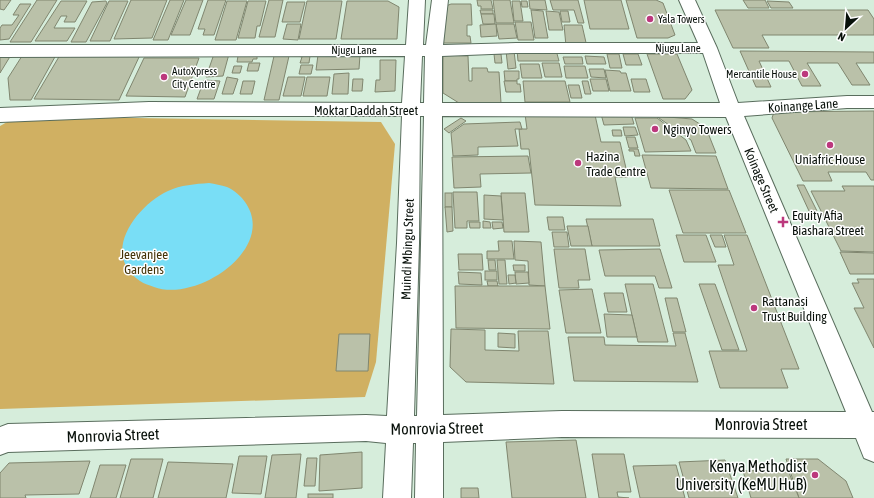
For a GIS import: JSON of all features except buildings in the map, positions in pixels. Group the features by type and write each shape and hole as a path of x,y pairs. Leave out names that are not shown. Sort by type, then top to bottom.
{"street":[{"name":"Muindi Mbingu Street","path":"418,0 424,51 422,110 430,430 429,498"},
{"name":"Muindi Mbingu Street","path":"424,51 440,0"},
{"name":"Koinage Street","path":"687,0 709,48 732,110 871,433"},
{"name":"Njugu Lane","path":"0,51 424,51 516,48 709,48"},
{"name":"Koinange Lane","path":"732,110 839,102 874,102"},
{"name":"Moktar Daddah Street","path":"0,115 149,109 732,110"},
{"name":"Muindi Mbingu Street","path":"397,498 408,242 422,110"},
{"name":"Monrovia Street","path":"0,441 8,438 358,428 430,430 562,424 840,424 871,433"}],"green space":[{"name":"Jeevanjee Gardens","path":"18,116 381,122 395,144 376,362 365,397 0,409 0,126"}],"water":[{"path":"209,183 230,188 245,202 252,220 251,237 242,253 228,268 210,279 191,287 172,290 154,287 140,281 128,270 123,258 123,245 127,232 135,219 144,208 156,198 168,191 193,184"}],"place":[{"name":"Yala Towers","path":"650,19"},
{"name":"Mercantile House","path":"805,74"},
{"name":"AutoXpress City Centre","path":"164,77"},
{"name":"Nginyo Towers","path":"655,129"},
{"name":"Uniafric House","path":"830,145"},
{"name":"Hazina Trade Centre","path":"578,163"},
{"name":"Equity Afia Biashara Street","path":"783,222"},
{"name":"Rattanasi Trust Building","path":"754,308"},
{"name":"Kenya Methodist University (KeMU HuB)","path":"815,475"}]}
